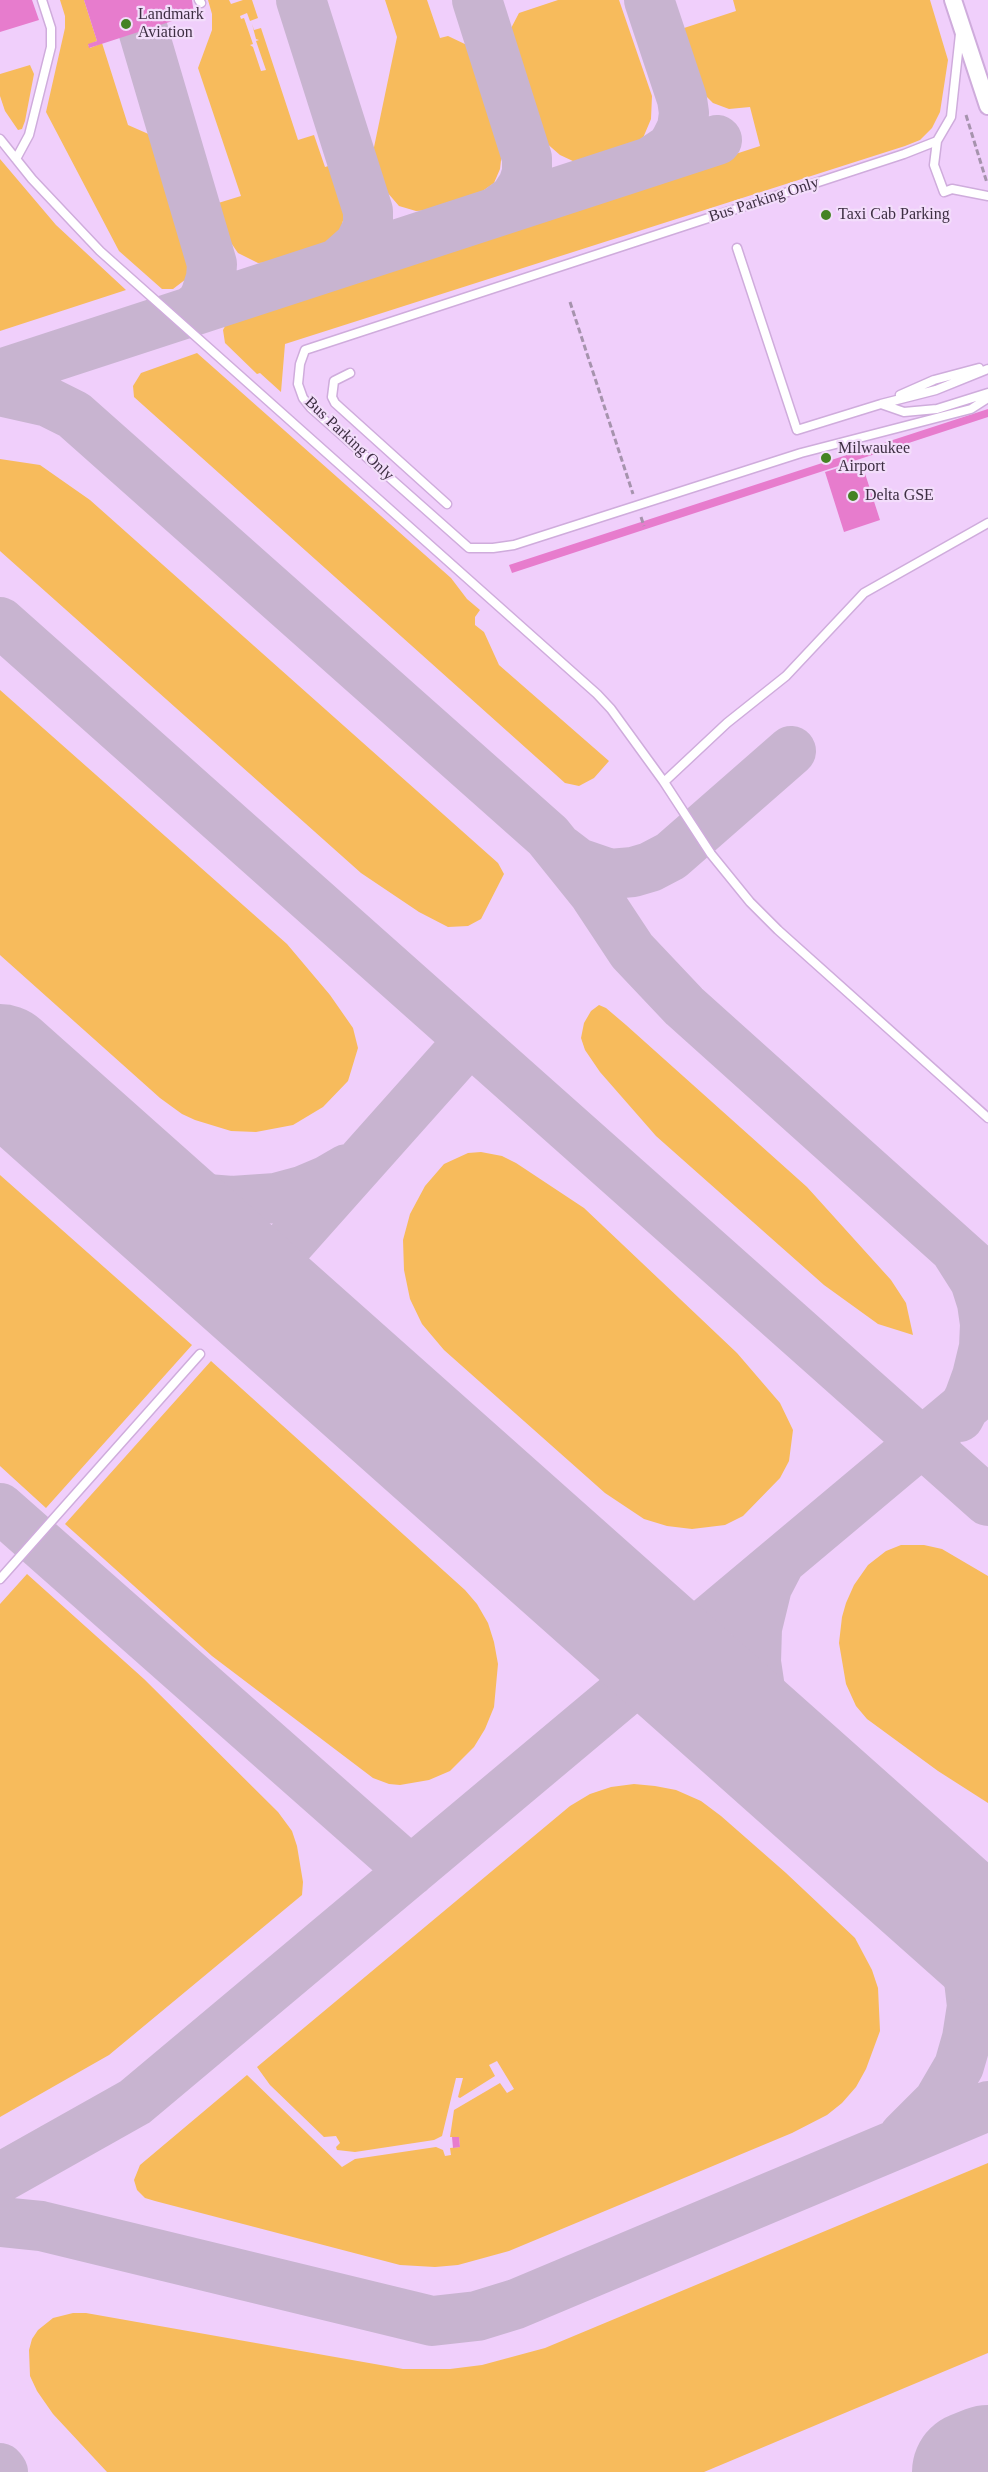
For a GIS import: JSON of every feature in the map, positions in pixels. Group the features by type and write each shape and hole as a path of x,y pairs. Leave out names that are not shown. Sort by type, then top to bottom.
{"street":[{"path":"953,0 984,88 988,106"}],"lane":[{"path":"16,159 29,135 51,46 51,28 42,0"},
{"path":"961,25 951,117 937,141 934,165 944,192 952,189 988,196"},
{"path":"0,139 66,217 100,251 597,694 611,709 664,782 711,854 750,902 778,930 988,1118"},
{"name":"Bus Parking Only","path":"937,141 904,154 305,350 300,364 298,384 303,398 311,408 469,548 514,545 801,453 970,409 988,398"},
{"path":"737,248 797,430 936,390 988,368"},
{"path":"350,373 334,381 332,397 335,403 447,504"},
{"path":"881,404 904,412 938,409 988,393"},
{"path":"664,782 727,723 786,676 864,592 988,524"},
{"path":"0,1579 200,1354"}],"path":[{"path":"965,112 988,184"},
{"path":"570,302 644,526"}],"shaded area":[{"path":"0,0 988,0 988,2472 0,2472"},
{"path":"60,0 84,0 97,41 88,45 90,48 102,43 128,125 153,136 156,142 190,262 186,279 173,289 162,289 119,251 46,112 65,28 65,16"},
{"path":"208,0 229,0 231,4 252,0 258,18 250,21 247,13 240,16 241,19 244,18 253,44 250,45 253,47 261,71 266,70 256,41 259,40 256,39 252,24 254,30 261,28 298,140 314,135 325,167 332,165 345,202 345,213 341,228 332,240 324,245 276,262 258,263 238,253 225,234 215,204 241,196 198,68 212,30 212,14"},
{"path":"385,0 427,0 440,38 448,36 469,46 502,152 500,169 494,183 477,195 431,210 416,211 399,206 387,192 373,152 397,37"},
{"path":"558,0 619,0 652,96 651,119 643,138 632,145 583,162 575,162 560,155 544,141 508,34 519,13"},
{"path":"733,0 930,0 948,60 940,112 932,128 920,140 905,146 285,344 281,392 260,373 257,374 225,343 223,330 228,321 233,318 760,146 750,107 729,109 713,103 704,94 681,29 736,11"},
{"path":"30,65 34,74 25,121 22,129 18,130 5,111 0,96 0,74"},
{"path":"0,159 56,225 126,290 0,331"},
{"path":"197,353 451,578 467,599 480,610 475,617 475,625 484,632 499,665 609,761 594,778 579,786 565,783 134,397 133,386 141,373"},
{"path":"0,459 40,465 90,500 498,863 504,874 481,919 468,926 448,927 419,912 361,873 0,551"},
{"path":"0,690 287,944 330,995 353,1028 358,1048 348,1081 323,1107 293,1125 256,1132 231,1131 182,1114 160,1098 0,955"},
{"path":"599,1005 626,1025 807,1187 891,1280 906,1303 913,1335 878,1324 824,1285 656,1136 600,1072 585,1050 581,1038 584,1023 591,1011"},
{"path":"481,1152 502,1156 516,1163 584,1208 737,1353 780,1403 793,1430 789,1461 780,1478 743,1516 725,1525 692,1529 667,1526 644,1519 605,1493 444,1350 422,1324 410,1299 404,1270 403,1240 410,1214 425,1186 444,1164 468,1153"},
{"path":"0,1175 192,1345 46,1508 0,1466"},
{"path":"211,1361 465,1590 477,1604 488,1623 498,1664 494,1707 474,1747 450,1771 429,1780 400,1785 373,1778 212,1656 65,1524"},
{"path":"901,1545 924,1545 942,1549 988,1576 988,1803 938,1771 867,1719 856,1706 846,1684 839,1643 846,1603 854,1585 868,1565 886,1551"},
{"path":"27,1574 144,1679 278,1812 292,1831 303,1882 302,1895 109,2055 0,2117 0,1604"},
{"path":"634,1784 676,1790 701,1801 786,1873 855,1938 872,1970 878,1988 880,2031 866,2069 856,2087 842,2103 827,2115 792,2133 509,2251 458,2265 435,2267 400,2265 155,2201 145,2198 137,2190 134,2180 140,2165 247,2075 342,2167 355,2159 436,2147 443,2150 445,2156 451,2155 450,2148 460,2147 459,2137 450,2137 454,2110 500,2083 507,2093 514,2089 497,2061 489,2065 495,2076 460,2098 458,2097 463,2078 456,2078 442,2136 434,2140 355,2152 337,2150 336,2147 340,2143 336,2136 324,2137 270,2085 257,2067 570,1806 590,1794 611,1787"},
{"path":"988,2163 988,2353 704,2472 107,2472 53,2414 30,2376 29,2350 38,2330 53,2318 73,2313 86,2313 403,2369 450,2369 482,2365 545,2348"}],"building":[{"path":"0,0 32,0 39,20 0,32"},
{"name":"Landmark Aviation","path":"84,0 192,0 194,14 89,48 88,44 97,41"},
{"path":"988,409 988,417 512,573 509,565"},
{"name":"Delta GSE","path":"861,461 880,520 844,532 825,472"},
{"path":"452,2137 459,2137 460,2147 453,2148"}],"taxiway":[{"path":"301,0 368,211 368,227 359,245 341,261"},
{"path":"477,0 527,158 527,173 523,185 514,199 499,210"},
{"path":"649,0 682,99 684,113 682,128 671,148 653,160"},
{"path":"143,30 212,264 206,294 202,303 192,311"},
{"path":"0,374 717,140"},
{"path":"0,391 48,402 74,415 548,836 593,892 632,951 684,1006 988,1279"},
{"path":"0,622 988,1501"},
{"path":"561,850 578,863 610,874 633,872 650,867 671,856 791,751"},
{"path":"250,1287 470,1040"},
{"path":"109,1162 158,1186 179,1193 232,1201 276,1198 302,1191 347,1169"},
{"path":"956,1251 975,1281 982,1303 985,1324 984,1347 977,1376 959,1417"},
{"path":"0,2178 135,2102 988,1387"},
{"path":"0,1508 411,1871"},
{"path":"780,1562 767,1587 757,1628 756,1662 762,1702 781,1746 803,1780 831,1800"},
{"path":"803,1780 939,1905 955,1931 967,1963 972,2006 967,2038 959,2066 938,2102 904,2136"},
{"path":"913,1854 988,1898"},
{"path":"0,2222 41,2226 432,2321 477,2316 516,2304 988,2106"},
{"path":"0,2468 3,2472"}],"runway":[{"path":"0,1065 988,1944"},
{"path":"973,2472 988,2466"}],"place":[{"name":"Landmark Aviation","path":"126,24"},
{"name":"Taxi Cab Parking","path":"826,215"},
{"name":"Milwaukee Airport","path":"826,458"},
{"name":"Delta GSE","path":"853,496"}]}
